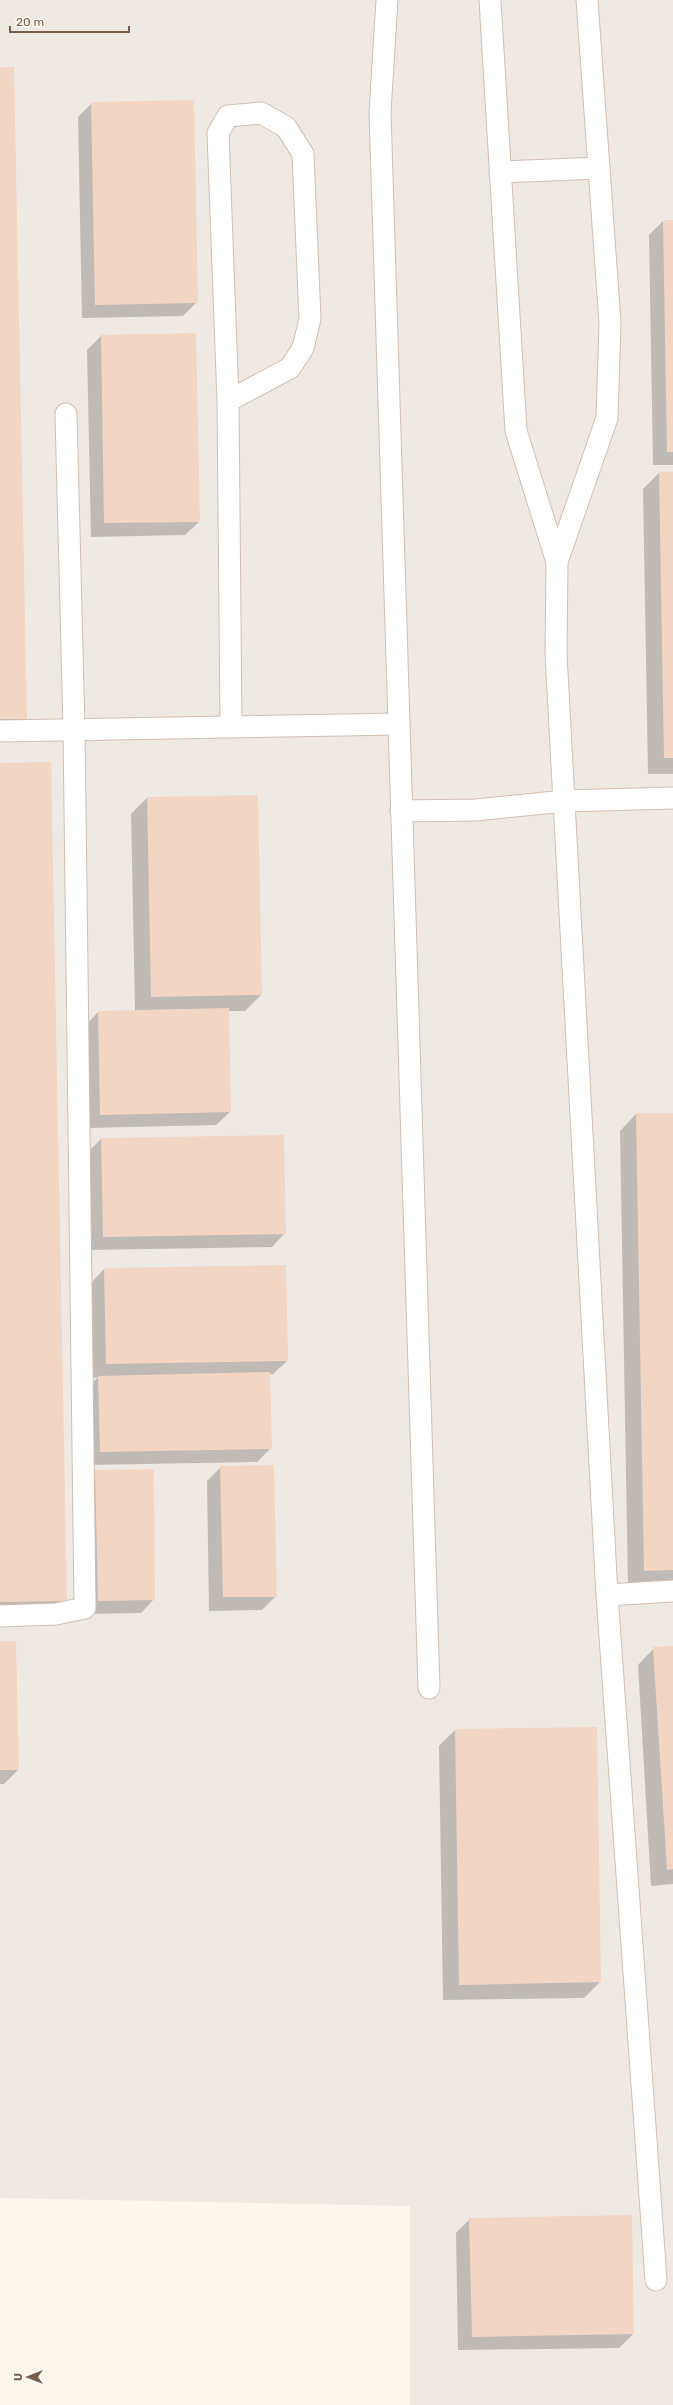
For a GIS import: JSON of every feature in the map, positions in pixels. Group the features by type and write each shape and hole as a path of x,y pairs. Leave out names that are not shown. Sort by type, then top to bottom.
{"lane":[{"path":"387,0 380,112 429,1688"},
{"path":"490,0 516,431 557,562 556,654 607,1595 656,2280"},
{"path":"557,562 607,418 610,323 587,0"},
{"path":"228,401 290,368 303,348 310,319 303,154 286,127 260,113 228,116 218,133 228,401 231,727"},
{"path":"500,172 599,168"},
{"path":"0,1616 56,1614 86,1608 74,729 66,414"},
{"path":"0,730 398,724"},
{"path":"401,811 476,810 564,801 673,798"},
{"path":"607,1595 673,1591"}],"shaded area":[{"path":"0,0 673,0 673,2405 410,2405 410,2206 0,2198"}],"building":[{"path":"0,67 14,67 27,719 0,719"},
{"path":"194,100 198,303 95,305 91,102"},
{"path":"663,220 673,220 673,452 667,452"},
{"path":"196,333 200,522 104,523 101,335"},
{"path":"659,472 673,472 673,758 664,758"},
{"path":"51,762 67,1601 0,1602 0,763"},
{"path":"258,795 262,995 151,997 147,797"},
{"path":"229,1008 231,1112 100,1115 98,1011"},
{"path":"636,1113 673,1113 673,1570 644,1571"},
{"path":"284,1135 286,1234 103,1237 101,1138"},
{"path":"286,1265 288,1361 106,1364 104,1268"},
{"path":"270,1372 272,1449 100,1452 98,1376"},
{"path":"274,1465 277,1597 223,1597 220,1466"},
{"path":"154,1469 155,1600 98,1601 95,1470"},
{"path":"0,1641 16,1641 19,1770 0,1770"},
{"path":"673,1646 673,1869 667,1870 653,1647"},
{"path":"597,1727 601,1982 459,1985 455,1729"},
{"path":"632,2215 634,2334 472,2337 469,2218"}]}
